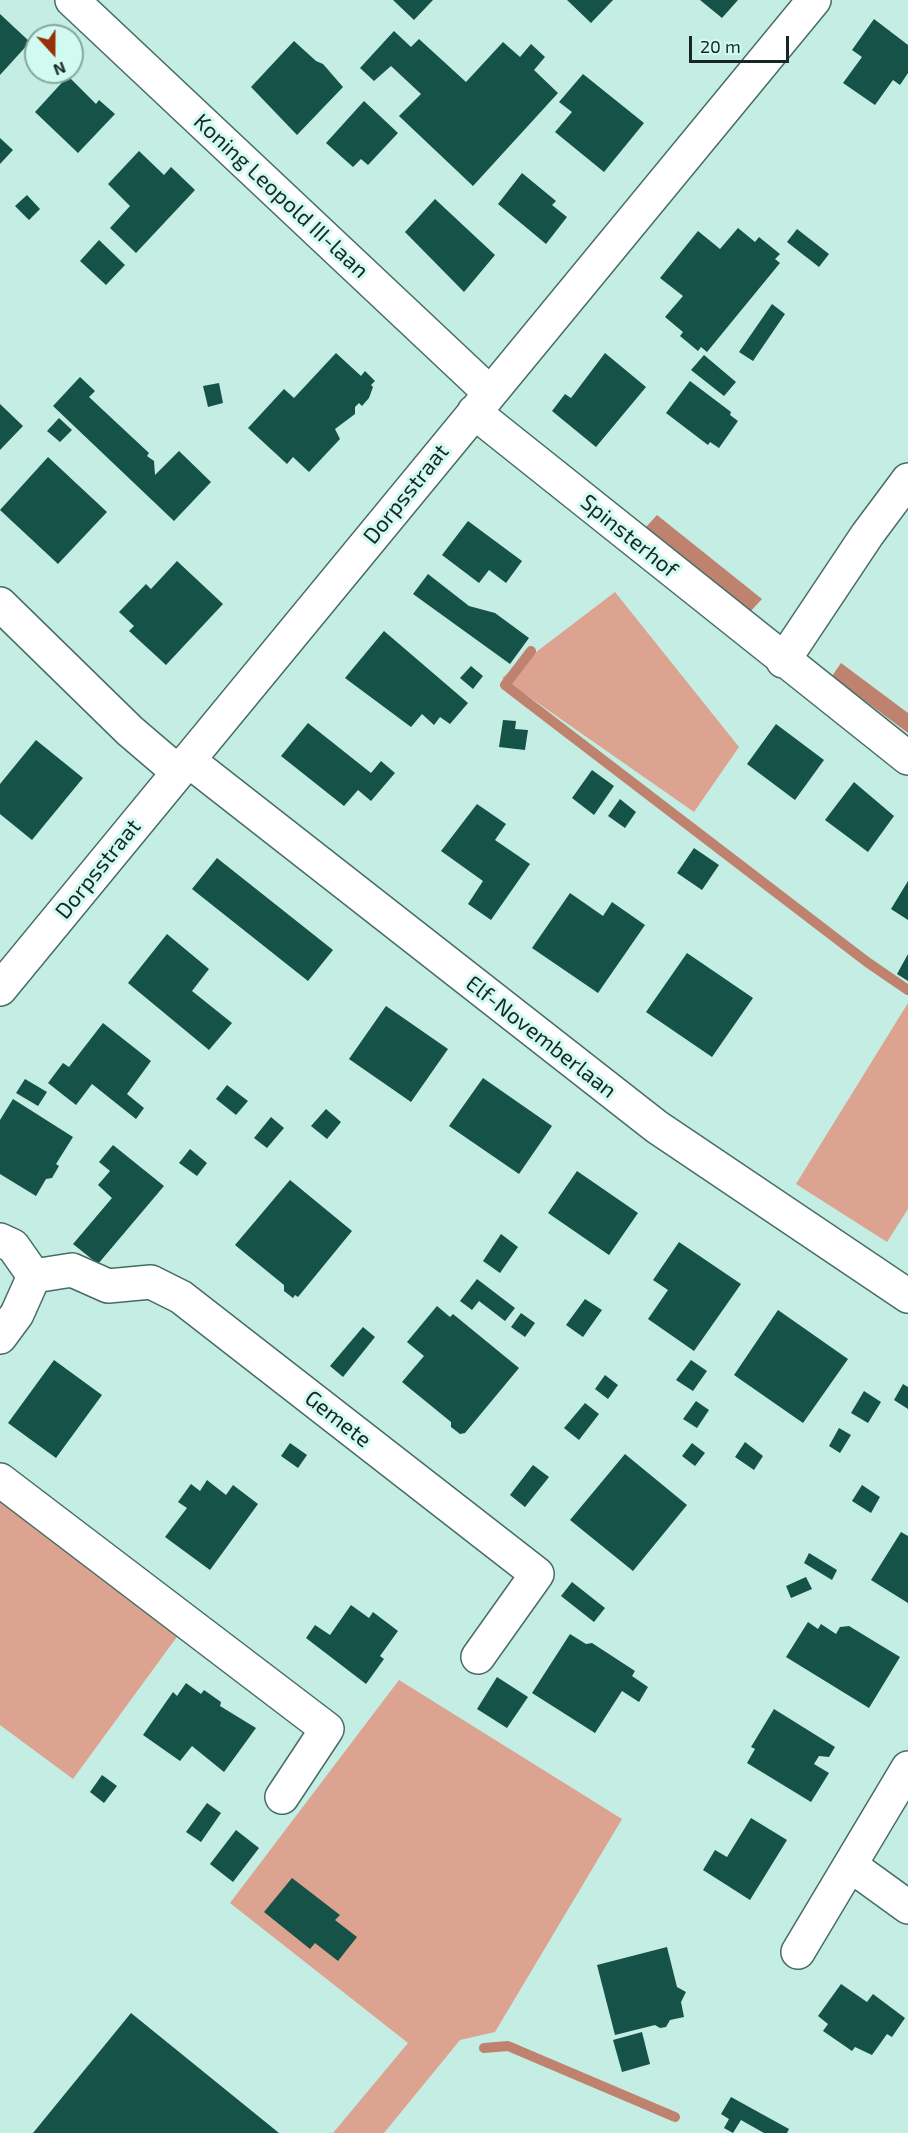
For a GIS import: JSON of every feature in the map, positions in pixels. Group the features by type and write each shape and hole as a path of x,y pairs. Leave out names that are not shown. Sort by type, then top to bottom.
{"street":[{"name":"Koning Leopold III-laan","path":"72,0 482,402"},
{"name":"Dorpsstraat","path":"0,989 814,0"},
{"name":"Spinsterhof","path":"482,402 783,661 908,758"},
{"path":"783,661 867,535 908,480"},
{"name":"Elf-Novemberlaan","path":"0,604 130,731 183,766 657,1127 908,1296"},
{"path":"0,1240 13,1246 34,1275 17,1314 0,1337"},
{"name":"Gemete","path":"34,1275 72,1270 108,1286 151,1282 181,1297 537,1574 478,1657"},
{"path":"0,1480 327,1729 282,1797"},
{"path":"798,1952 908,1768"},
{"path":"850,1865 908,1907"}],"shaded area":[{"path":"657,515 762,599 749,613 646,527"},
{"path":"615,592 739,747 694,812 502,678"},
{"path":"841,663 908,713 908,733 832,676"},
{"path":"908,1003 908,1209 887,1242 796,1184"},
{"path":"0,1497 179,1634 73,1779 0,1725"},
{"path":"399,1680 622,1819 495,2032 460,2040 384,2133 333,2133 408,2043 230,1903"}],"building":[{"path":"393,0 433,0 414,20"},
{"path":"567,0 613,0 591,23"},
{"path":"700,0 738,0 722,18"},
{"path":"0,14 24,36 24,49 0,75"},
{"path":"874,19 908,45 908,73 900,85 893,80 875,105 843,83 862,57 852,50"},
{"path":"394,31 411,47 419,39 466,82 503,42 520,57 531,44 545,57 534,70 558,93 473,186 399,116 421,94 391,66 374,81 360,68"},
{"path":"294,41 316,61 323,64 343,87 297,135 251,87"},
{"path":"583,74 644,123 604,172 555,132 572,112 559,102"},
{"path":"61,84 76,84 96,104 99,100 115,114 78,153 35,112"},
{"path":"364,101 398,133 368,165 361,159 353,167 326,143"},
{"path":"0,138 13,150 0,164"},
{"path":"139,151 164,175 171,167 195,190 136,253 110,228 130,206 108,184"},
{"path":"522,173 556,201 552,205 567,217 546,244 498,204"},
{"path":"27,195 40,209 29,220 15,206"},
{"path":"435,199 495,255 464,292 405,232"},
{"path":"738,228 755,242 759,237 780,254 775,259 780,263 707,352 701,347 698,351 680,336 683,332 665,317 683,296 660,278 698,231 720,249"},
{"path":"797,229 829,254 819,267 787,242"},
{"path":"99,240 125,265 106,285 80,261"},
{"path":"772,304 785,314 753,361 739,352"},
{"path":"336,353 361,376 365,371 375,381 371,385 373,387 369,398 362,406 359,403 355,407 355,414 335,429 340,439 309,472 293,457 287,464 248,428 284,389 294,398"},
{"path":"605,353 646,387 596,447 552,411 565,394 571,398"},
{"path":"704,355 736,382 724,396 691,370"},
{"path":"80,377 95,391 89,397 149,453 147,456 154,461 155,475 179,451 211,482 174,521 53,406"},
{"path":"690,381 731,412 730,415 738,421 719,448 710,442 708,445 666,413"},
{"path":"219,383 223,403 208,407 203,386"},
{"path":"0,404 23,426 0,450"},
{"path":"59,418 72,430 60,442 47,431"},
{"path":"48,457 107,512 58,564 0,510"},
{"path":"468,521 522,561 506,583 489,570 479,583 442,555"},
{"path":"177,561 223,604 166,665 129,631 134,626 119,612 146,584 151,589"},
{"path":"428,574 469,606 495,613 529,638 510,664 413,594"},
{"path":"384,631 468,703 450,724 440,717 434,725 422,714 411,727 345,678"},
{"path":"471,666 483,676 473,689 460,678"},
{"path":"503,720 516,721 515,729 528,730 525,750 499,747"},
{"path":"308,723 371,773 381,761 395,773 371,801 358,790 344,806 281,756"},
{"path":"776,724 824,760 795,800 747,764"},
{"path":"36,740 83,778 32,840 0,814 0,784"},
{"path":"592,770 614,786 594,815 572,798"},
{"path":"854,782 894,816 868,852 825,820"},
{"path":"620,799 636,812 625,828 608,816"},
{"path":"477,804 506,824 495,840 530,864 491,920 468,904 483,881 441,851"},
{"path":"694,848 719,865 702,890 677,873"},
{"path":"217,858 333,950 308,981 192,889"},
{"path":"908,881 908,920 891,909"},
{"path":"570,893 603,916 612,902 645,925 598,993 532,948"},
{"path":"167,934 209,969 192,991 232,1023 209,1050 128,983"},
{"path":"687,953 753,998 712,1057 646,1012"},
{"path":"908,954 908,981 897,974"},
{"path":"386,1006 448,1049 411,1102 349,1059"},
{"path":"103,1023 151,1061 127,1094 144,1108 136,1119 92,1084 76,1105 48,1083 63,1063 69,1067"},
{"path":"483,1078 552,1126 519,1174 449,1126"},
{"path":"25,1079 47,1092 38,1106 16,1093"},
{"path":"227,1085 248,1101 236,1115 216,1099"},
{"path":"13,1099 73,1137 56,1164 59,1166 52,1178 46,1179 36,1196 0,1174 0,1120"},
{"path":"326,1109 341,1122 327,1139 311,1126"},
{"path":"271,1117 284,1128 267,1148 254,1138"},
{"path":"113,1145 164,1186 98,1264 73,1244 112,1198 98,1185 110,1171 99,1162"},
{"path":"190,1149 207,1163 197,1176 179,1163"},
{"path":"577,1171 638,1213 609,1255 548,1213"},
{"path":"290,1180 352,1231 298,1297 295,1295 293,1298 284,1291 284,1285 235,1245"},
{"path":"501,1234 518,1247 500,1273 483,1261"},
{"path":"679,1242 741,1284 694,1351 648,1319 668,1290 653,1280"},
{"path":"477,1279 515,1308 505,1321 479,1301 472,1310 460,1301"},
{"path":"585,1299 602,1310 583,1337 566,1325"},
{"path":"437,1306 450,1317 453,1314 519,1368 465,1433 460,1434 451,1427 451,1422 402,1382 424,1356 407,1342"},
{"path":"778,1310 848,1359 803,1423 734,1375"},
{"path":"521,1313 535,1323 525,1337 511,1327"},
{"path":"363,1327 375,1337 343,1377 330,1366"},
{"path":"54,1360 102,1395 56,1458 8,1423"},
{"path":"691,1360 707,1371 693,1391 676,1380"},
{"path":"605,1375 618,1385 608,1399 595,1389"},
{"path":"903,1384 908,1387 908,1409 894,1400"},
{"path":"864,1391 881,1402 868,1423 851,1413"},
{"path":"696,1401 709,1410 697,1428 683,1419"},
{"path":"585,1403 599,1414 579,1440 564,1428"},
{"path":"839,1428 851,1435 840,1453 829,1446"},
{"path":"745,1442 763,1456 754,1470 735,1457"},
{"path":"290,1443 307,1455 298,1468 281,1456"},
{"path":"692,1443 705,1453 695,1466 682,1456"},
{"path":"625,1454 687,1505 633,1571 570,1520"},
{"path":"533,1465 549,1477 525,1507 510,1495"},
{"path":"207,1480 226,1495 233,1485 258,1504 210,1570 165,1537 187,1508 178,1502 191,1484 200,1491"},
{"path":"862,1485 880,1497 871,1513 852,1501"},
{"path":"901,1532 908,1536 908,1603 871,1580"},
{"path":"809,1553 837,1570 832,1580 804,1563"},
{"path":"806,1577 812,1589 791,1598 786,1586"},
{"path":"572,1582 605,1608 594,1622 561,1596"},
{"path":"351,1605 369,1618 373,1612 398,1631 380,1656 384,1659 366,1684 306,1638 315,1625 330,1635"},
{"path":"808,1622 818,1629 821,1624 836,1634 840,1627 849,1626 900,1657 869,1708 786,1657"},
{"path":"570,1634 586,1644 592,1643 635,1671 632,1676 648,1687 639,1702 622,1691 595,1733 532,1693"},
{"path":"497,1677 528,1697 507,1728 477,1709"},
{"path":"186,1683 201,1694 204,1690 221,1702 220,1706 256,1728 224,1772 192,1746 180,1761 143,1735 173,1692 177,1696"},
{"path":"774,1709 835,1747 829,1757 819,1756 814,1764 829,1773 811,1802 747,1763 755,1749 751,1747"},
{"path":"102,1775 117,1786 104,1803 90,1792"},
{"path":"207,1803 221,1813 201,1842 186,1832"},
{"path":"751,1818 787,1840 750,1900 703,1870 715,1850 727,1857"},
{"path":"236,1830 259,1848 233,1882 210,1864"},
{"path":"292,1878 340,1915 335,1920 357,1937 338,1961 315,1943 310,1949 264,1912"},
{"path":"667,1947 677,1987 686,1992 681,2002 684,2017 670,2020 666,2027 660,2028 655,2025 615,2035 597,1965"},
{"path":"841,1984 867,2002 873,1994 905,2018 892,2037 887,2034 872,2055 855,2047 852,2051 823,2031 828,2024 818,2016"},
{"path":"131,2013 279,2133 33,2133"},
{"path":"642,2032 650,2064 622,2072 613,2040"},
{"path":"731,2097 789,2129 787,2133 764,2133 741,2120 733,2133 724,2128 729,2119 721,2114"}],"waterway":[{"path":"531,651 505,685 867,962 908,990"},
{"path":"484,2048 508,2046 675,2117"}]}
